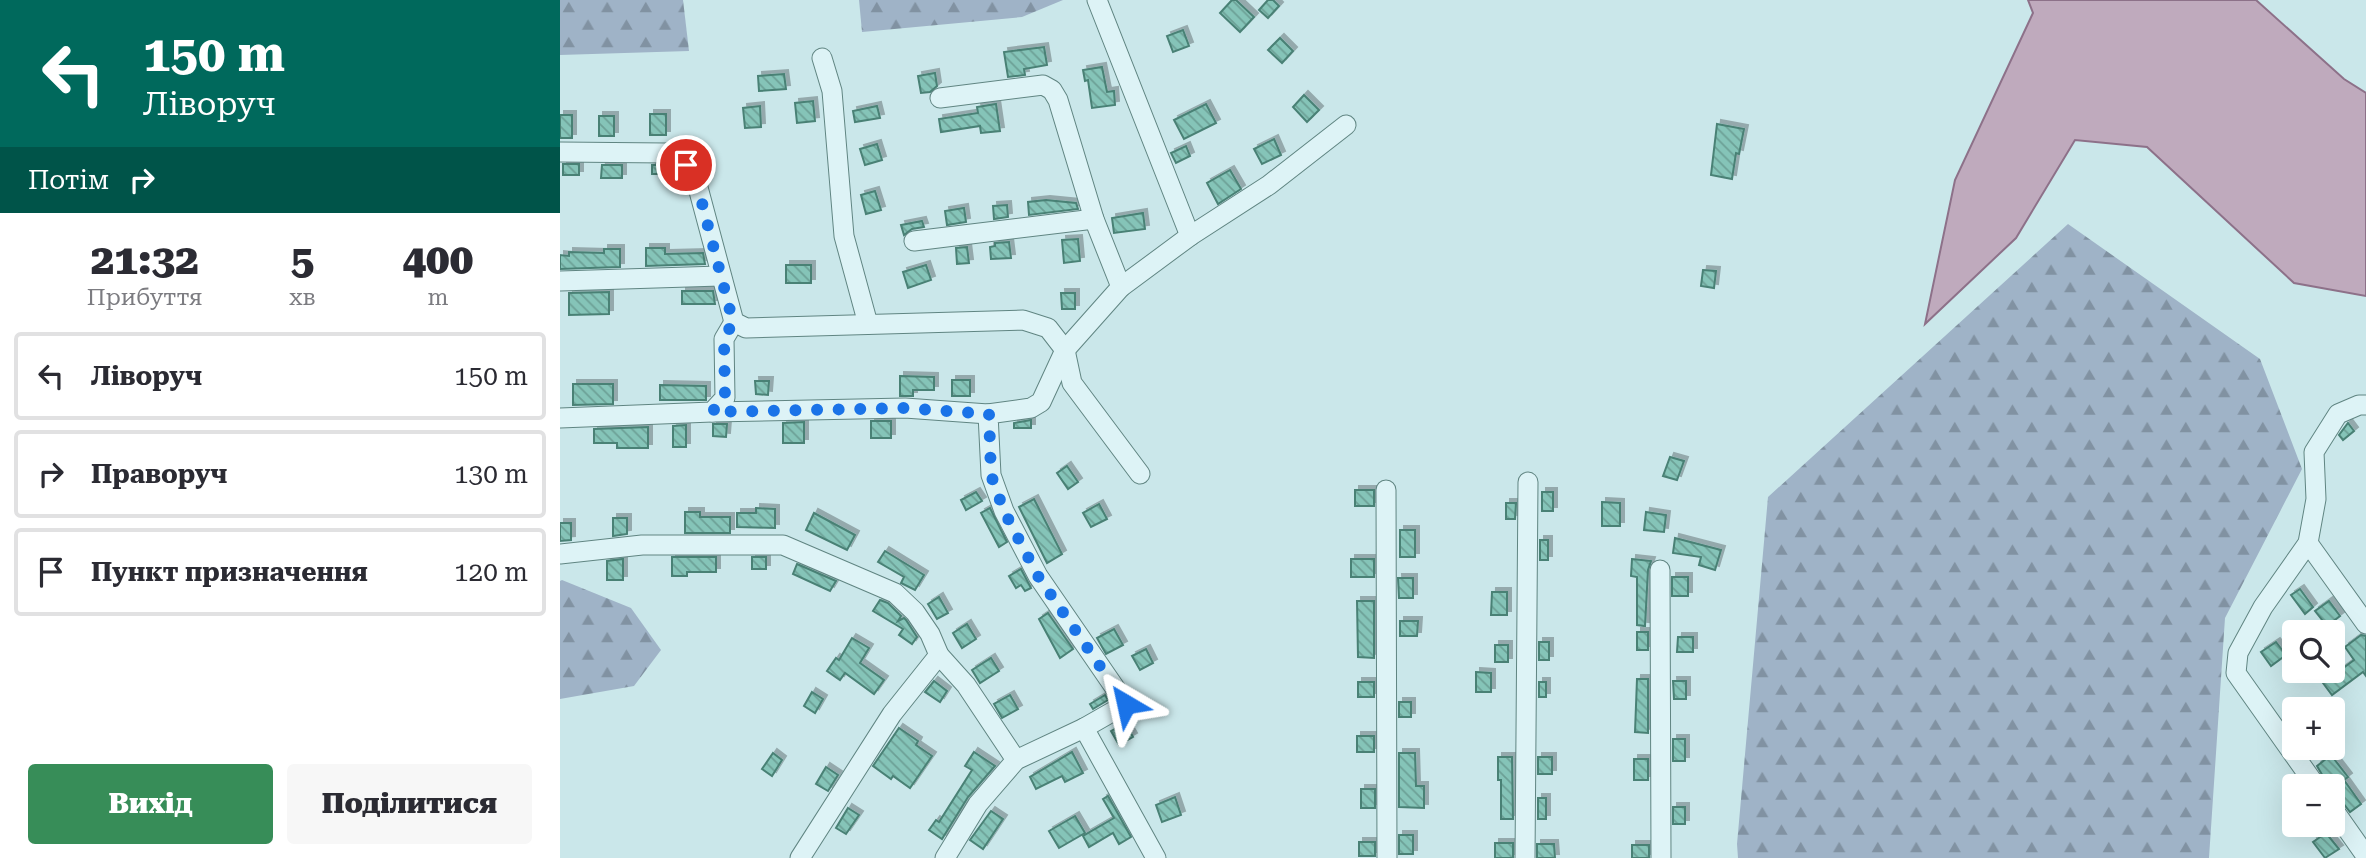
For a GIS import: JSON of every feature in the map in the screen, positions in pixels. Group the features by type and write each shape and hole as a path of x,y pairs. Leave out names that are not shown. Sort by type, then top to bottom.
{"street":[{"path":"1097,0 1190,236"},
{"path":"822,58 832,91 844,236 868,324"},
{"path":"940,98 1043,85 1052,90 1058,100 1094,219 1121,288"},
{"path":"560,418 905,408 989,414 1031,408 1041,402 1065,350 1121,288 1190,236 1269,185 1346,125"},
{"path":"560,152 666,153 686,165 696,180 733,322 724,339 725,398 712,412"},
{"path":"914,241 1094,219"},
{"path":"560,281 720,276"},
{"path":"733,322 746,328 1023,320 1048,328 1065,350 1072,383 1140,474"},
{"path":"2308,774 2236,673 2238,653 2263,607 2308,543 2316,499 2314,452 2339,414 2359,405 2366,405"},
{"path":"945,858 978,804 1016,760 1084,728 1126,704 1038,576 1004,511 991,475 989,414"},
{"path":"1525,858 1528,482"},
{"path":"1386,490 1387,858"},
{"path":"2308,543 2366,624"},
{"path":"560,554 642,545 783,545 895,593 915,612 930,634 939,655 966,685 1016,760"},
{"path":"1660,570 1661,858"},
{"path":"800,858 892,714 939,655"},
{"path":"1084,728 1156,858"},
{"path":"2345,826 2366,856"}],"green space":[{"path":"560,0 683,0 689,51 560,55"},
{"path":"859,0 1063,0 1022,17 862,32"},
{"path":"2068,224 2260,359 2302,469 2225,618 2209,858 1738,858 1737,844 1768,497"},
{"path":"562,580 631,608 661,650 634,686 560,699"}],"shaded area":[{"path":"2028,0 2256,0 2344,79 2366,93 2366,296 2294,283 2147,147 2075,140 2016,238 1925,324 1955,180 2033,13"}],"building":[{"path":"1232,0 1236,0 1254,17 1240,32 1220,13"},
{"path":"1268,0 1273,0 1279,6 1268,18 1259,10"},
{"path":"1183,30 1189,46 1173,52 1167,36"},
{"path":"1280,38 1293,51 1282,63 1268,50"},
{"path":"1044,47 1047,65 1024,69 1025,75 1008,77 1004,52"},
{"path":"1102,67 1107,92 1114,91 1115,105 1092,108 1088,80 1085,81 1083,70"},
{"path":"935,73 937,86 930,92 921,93 918,76"},
{"path":"784,74 786,89 759,91 758,76"},
{"path":"1304,95 1319,110 1307,122 1293,107"},
{"path":"813,101 815,121 797,123 795,103"},
{"path":"996,104 1000,131 981,133 980,126 941,132 939,119 978,113 977,107"},
{"path":"1206,104 1216,123 1184,139 1174,120"},
{"path":"760,106 761,127 745,128 743,108"},
{"path":"877,106 880,118 855,122 853,111"},
{"path":"650,114 666,114 666,135 650,135"},
{"path":"560,115 572,115 572,138 560,138"},
{"path":"599,116 614,116 614,136 599,136"},
{"path":"1717,124 1744,129 1739,154 1736,153 1732,179 1711,175"},
{"path":"1274,139 1281,155 1262,164 1254,149"},
{"path":"877,144 882,160 865,165 860,149"},
{"path":"1186,146 1190,156 1176,163 1171,153"},
{"path":"563,164 579,164 579,175 563,175"},
{"path":"602,165 622,165 622,178 601,178"},
{"path":"652,165 663,165 668,168 668,174 652,174"},
{"path":"1230,170 1241,189 1218,204 1207,183"},
{"path":"875,191 881,210 866,214 861,195"},
{"path":"1046,200 1076,203 1078,209 1029,215 1028,202"},
{"path":"1007,205 1008,217 994,219 993,206"},
{"path":"964,208 966,222 947,225 945,211"},
{"path":"1143,213 1145,229 1114,233 1112,218"},
{"path":"922,221 924,227 912,229 904,235 901,225"},
{"path":"1078,239 1080,261 1064,263 1062,240"},
{"path":"1009,242 1011,258 991,259 990,247 995,246 995,243"},
{"path":"967,247 969,263 957,264 956,248"},
{"path":"646,248 665,248 665,254 703,253 705,264 646,266"},
{"path":"604,249 620,249 620,267 560,269 560,255 569,256 569,252 604,253"},
{"path":"786,265 811,265 811,283 786,283"},
{"path":"926,265 931,280 908,288 903,272"},
{"path":"1703,270 1716,271 1714,288 1701,286"},
{"path":"682,291 713,291 715,304 682,304"},
{"path":"609,292 609,314 569,315 569,293"},
{"path":"1061,293 1075,293 1075,309 1062,309"},
{"path":"900,376 934,377 934,390 913,390 913,396 900,396"},
{"path":"952,380 970,380 970,396 952,396"},
{"path":"755,381 769,381 768,395 756,394"},
{"path":"573,384 613,384 613,404 573,405"},
{"path":"660,385 706,386 706,400 660,400"},
{"path":"1031,420 1031,428 1014,428 1014,423"},
{"path":"871,421 891,421 891,438 871,438"},
{"path":"804,422 804,443 783,443 783,423"},
{"path":"2348,423 2354,431 2343,440 2339,435"},
{"path":"713,424 727,424 726,437 713,436"},
{"path":"686,425 686,447 673,447 673,426"},
{"path":"648,427 648,448 617,448 617,443 594,443 594,429"},
{"path":"1670,457 1684,461 1677,480 1663,476"},
{"path":"1067,466 1078,482 1068,489 1057,473"},
{"path":"1355,490 1374,490 1374,506 1355,506"},
{"path":"976,492 982,501 966,510 961,500"},
{"path":"1542,492 1553,492 1553,511 1542,511"},
{"path":"1034,499 1062,554 1047,563 1019,507"},
{"path":"1602,502 1620,503 1620,526 1602,526"},
{"path":"1506,503 1516,503 1515,519 1506,519"},
{"path":"1099,504 1107,519 1091,527 1083,513"},
{"path":"756,508 775,509 775,528 737,527 737,513 756,513"},
{"path":"990,508 1007,542 999,547 981,513"},
{"path":"685,512 700,512 700,517 730,517 730,533 685,533"},
{"path":"1646,512 1666,515 1664,532 1644,530"},
{"path":"814,513 855,535 847,550 806,530"},
{"path":"613,518 627,518 627,534 613,536"},
{"path":"560,523 571,523 571,540 560,541"},
{"path":"1400,530 1415,530 1415,557 1400,557"},
{"path":"1675,538 1721,550 1715,570 1699,565 1701,557 1673,553"},
{"path":"1540,540 1548,540 1548,560 1540,560"},
{"path":"885,551 924,575 915,590 901,583 904,577 878,562"},
{"path":"672,557 716,557 716,572 687,572 687,576 672,576"},
{"path":"752,557 766,557 766,569 752,569"},
{"path":"623,559 623,580 607,580 607,561"},
{"path":"1351,559 1374,559 1374,577 1351,577"},
{"path":"1632,559 1651,561 1648,570 1645,626 1637,625 1637,577 1631,576"},
{"path":"797,564 836,581 830,591 793,574"},
{"path":"1021,569 1031,588 1025,591 1021,585 1016,588 1009,576"},
{"path":"1672,577 1688,577 1688,596 1672,596"},
{"path":"1398,578 1413,578 1413,598 1399,598"},
{"path":"2300,589 2313,607 2305,614 2291,595"},
{"path":"1492,592 1507,592 1507,615 1491,615"},
{"path":"939,597 948,613 937,619 928,604"},
{"path":"880,600 888,603 901,616 898,621 904,618 906,620 917,637 912,644 899,635 903,629 873,611"},
{"path":"1357,601 1374,601 1374,658 1358,657"},
{"path":"2329,601 2340,616 2335,620 2322,620 2315,611"},
{"path":"1048,613 1073,649 1060,658 1039,619"},
{"path":"1400,621 1418,621 1417,636 1400,636"},
{"path":"967,624 976,639 962,648 953,633"},
{"path":"1114,629 1123,645 1106,654 1097,638"},
{"path":"1637,632 1648,632 1648,650 1637,650"},
{"path":"2361,635 2366,636 2366,676 2363,672 2332,695 2323,683 2345,683 2345,667 2354,660 2345,647"},
{"path":"1678,637 1693,637 1693,652 1677,652"},
{"path":"852,638 869,648 860,663 884,680 874,694 845,673 840,680 827,671 836,658 839,660"},
{"path":"1539,642 1549,642 1549,660 1539,660"},
{"path":"2276,642 2282,650 2282,658 2271,666 2261,652"},
{"path":"1495,645 1508,645 1508,662 1495,662"},
{"path":"1146,649 1153,663 1140,670 1132,656"},
{"path":"991,658 999,671 980,683 972,670"},
{"path":"1476,672 1491,673 1491,692 1476,692"},
{"path":"1637,679 1648,679 1648,733 1635,732"},
{"path":"934,681 947,691 940,702 925,692"},
{"path":"1673,681 1686,681 1686,699 1674,699"},
{"path":"1358,682 1374,682 1374,697 1358,697"},
{"path":"1539,682 1546,682 1546,697 1539,697"},
{"path":"812,692 823,699 815,713 804,706"},
{"path":"1010,695 1018,709 1002,718 994,704"},
{"path":"1105,695 1108,700 1093,709 1090,704"},
{"path":"1399,702 1411,702 1411,717 1399,717"},
{"path":"1125,723 1133,737 1119,745 1111,731"},
{"path":"899,728 918,741 916,745 932,756 910,788 873,766"},
{"path":"1357,736 1374,736 1374,752 1357,752"},
{"path":"1673,739 1685,739 1685,761 1673,761"},
{"path":"974,752 995,766 968,797 942,839 929,830 936,820 939,822 972,770 965,766"},
{"path":"1072,752 1083,773 1065,782 1062,776 1036,789 1030,777"},
{"path":"773,753 782,760 772,776 762,769"},
{"path":"1399,753 1415,753 1416,786 1424,786 1424,808 1399,807"},
{"path":"1498,757 1512,757 1513,819 1501,819"},
{"path":"1538,757 1552,757 1552,774 1538,774"},
{"path":"1634,759 1648,759 1648,780 1634,780"},
{"path":"2325,760 2335,760 2348,777 2345,779 2345,774 2322,774 2317,766"},
{"path":"826,767 838,775 828,791 816,784"},
{"path":"2345,781 2361,804 2350,812 2345,806"},
{"path":"1361,789 1375,789 1375,808 1361,808"},
{"path":"1108,796 1131,837 1119,844 1113,833 1089,847 1083,836 1114,818 1103,799"},
{"path":"1175,797 1181,815 1162,822 1156,805"},
{"path":"1538,798 1546,798 1546,819 1538,819"},
{"path":"1673,807 1685,807 1685,824 1673,824"},
{"path":"848,808 859,815 846,834 836,828"},
{"path":"991,811 1003,819 983,849 970,840"},
{"path":"1075,816 1085,833 1059,848 1049,831"},
{"path":"1399,835 1413,835 1413,854 1399,854"},
{"path":"2320,837 2329,837 2339,849 2325,858 2313,842"},
{"path":"1359,842 1375,842 1375,856 1359,856"},
{"path":"1495,843 1513,843 1513,858 1495,858"},
{"path":"1537,844 1554,844 1555,858 1537,858"},
{"path":"1632,845 1649,845 1649,858 1632,858"}],"route":[{"path":"686,165 696,180 733,322 724,339 725,398 712,412 905,408 989,414 991,475 1004,511 1038,576 1126,704"}]}
